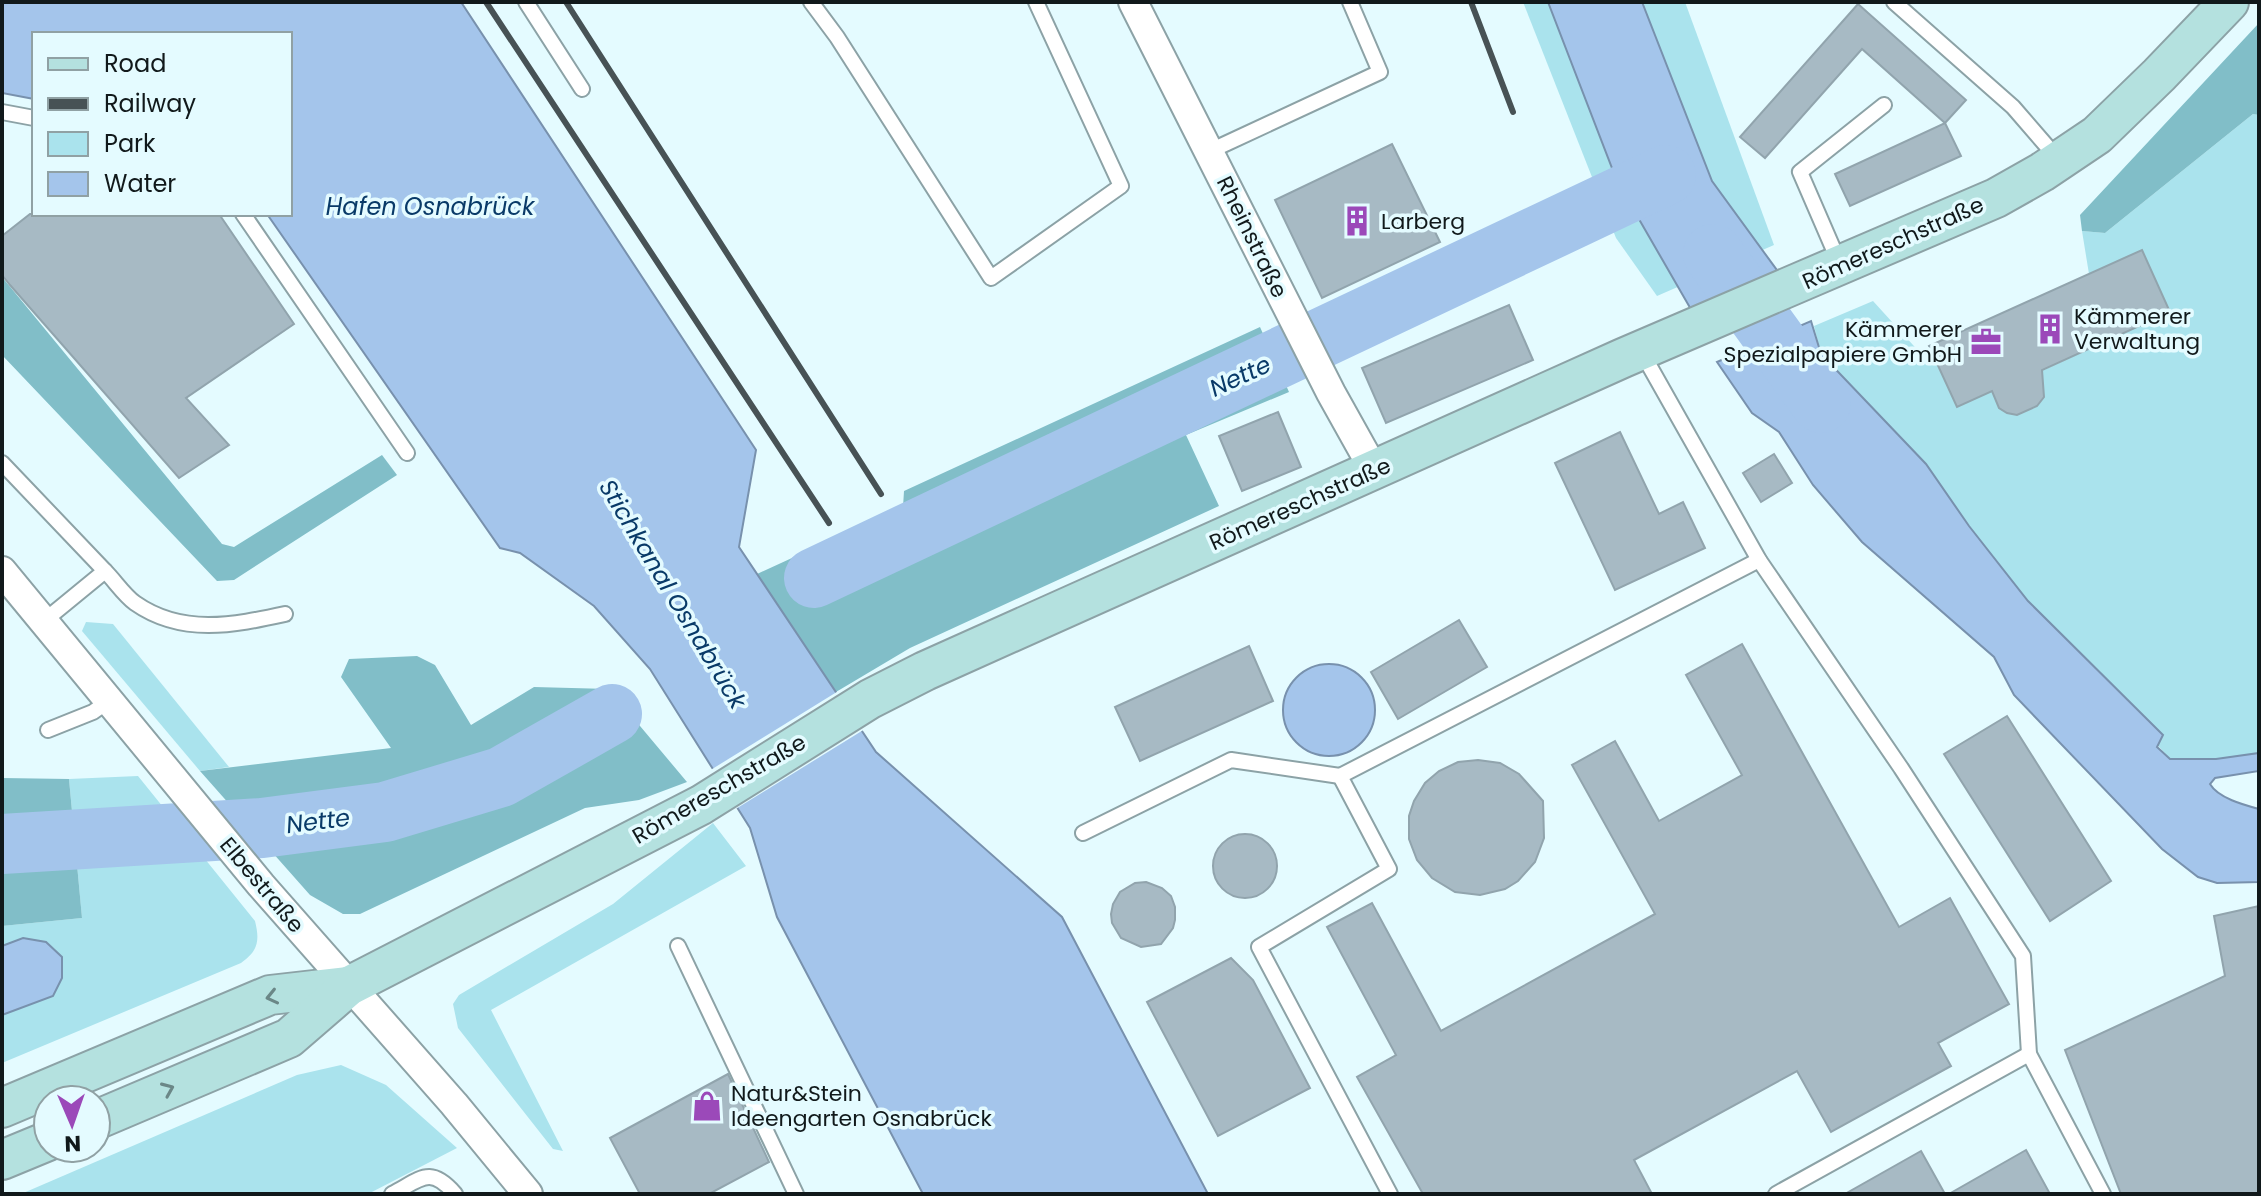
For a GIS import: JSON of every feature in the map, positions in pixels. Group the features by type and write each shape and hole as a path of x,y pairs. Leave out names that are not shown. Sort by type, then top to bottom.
{"main road":[{"name":"Römereschstraße","path":"112,1113 289,1038 349,986 701,805 870,699 925,671 1640,351 1996,198 2060,161 2097,135 2222,5"},
{"name":"Römereschstraße","path":"2,1108 270,995 349,986"},
{"path":"2,1160 32,1148"}],"street":[{"name":"Rheinstraße","path":"1133,2 1331,393 1374,470"},
{"name":"Elbestraße","path":"2,571 261,885 454,1104 528,1194"}],"lane":[{"path":"526,2 582,89"},
{"path":"811,2 837,37 991,278 1121,186 1036,2"},
{"path":"1210,151 1380,72 1350,2"},
{"path":"1894,2 2013,107 2060,161"},
{"path":"1841,266 1800,172 1884,105"},
{"path":"2,112 32,118"},
{"path":"244,216 407,453"},
{"path":"1640,351 1759,560 1901,768 2023,956 2029,1054 2103,1194"},
{"path":"2,463 135,603 177,622 229,626 285,614"},
{"path":"1083,833 1231,760 1340,776 1759,560"},
{"path":"44,621 105,571"},
{"path":"48,730 93,712 110,700"},
{"path":"1340,776 1389,869 1259,947 1390,1194"},
{"path":"678,946 794,1193"},
{"path":"1776,1194 2029,1054"},
{"path":"392,1194 428,1176 441,1179 455,1194"}],"green space":[{"path":"1523,2 1685,2 1774,245 1657,296 1616,238"},
{"path":"2253,114 2259,115 2259,753 2216,759 2170,759 2028,601 1969,526 1926,464 1821,354 1814,326 1873,301 1923,356 1932,352 1957,407 1992,391 2001,408 2017,415 2037,373 2170,312 2142,251 2089,274 2082,231 2105,233"},
{"path":"86,622 113,624 229,767 200,771 82,631"},
{"path":"138,776 255,921 257,940 254,950 241,963 2,1063 2,926 82,918 69,779"},
{"path":"713,823 746,866 491,1010 563,1151 553,1149 458,1028 453,1004 459,995 613,904"},
{"path":"341,1065 386,1085 457,1148 368,1194 21,1194 91,1164 112,1164 112,1155 297,1075"}],"shaded area":[{"path":"2259,23 2259,115 2253,114 2105,233 2082,231 2080,215"},
{"path":"2,277 222,544 234,547 382,455 397,475 234,580 217,581 2,355"},
{"path":"1260,327 1289,392 1186,435 1219,506 910,648 836,692 757,574 903,507 904,491"},
{"path":"417,656 435,665 471,725 534,687 609,689 687,782 639,800 585,808 360,914 343,914 310,895 200,771 391,748 341,677 349,659"},
{"path":"2,778 69,779 82,918 2,926"}],"water":[{"name":"Hafen Osnabrück","path":"2,2 461,2 756,450 739,547 876,752 1062,917 1208,1194 923,1194 777,917 750,828 650,669 594,606 520,553 500,548 268,216 292,216 292,32 32,32 32,99 2,93"},
{"path":"1548,2 1642,2 1712,181 1790,288 1700,325 1617,181"},
{"path":"1811,321 1821,354 1926,464 1969,526 2028,601 2163,735 2157,747 2170,759 2216,759 2259,753 2259,771 2215,778 2210,784 2225,797 2259,809 2259,882 2217,883 2198,877 2162,849 2014,695 1994,657 1862,542 1813,485 1779,432 1752,413 1717,362"},
{"path":"1329,664 1347,667 1362,677 1372,692 1375,710 1372,728 1362,743 1347,753 1329,756 1311,753 1296,743 1286,728 1283,710 1286,692 1296,677 1311,667"},
{"path":"23,938 46,942 62,957 62,978 53,996 2,1015 2,946"}],"pier":[{"path":"840,690 865,729 734,810 709,771"}],"building":[{"path":"1858,4 1966,100 1945,123 1862,49 1765,158 1740,137"},
{"path":"1945,123 1961,156 1850,206 1835,174"},
{"name":"Larberg","path":"1392,144 1440,242 1322,298 1275,200"},
{"path":"30,214 220,216 294,324 186,398 229,445 179,478 2,275 2,236"},
{"name":"Kämmerer Verwaltung","path":"2142,250 2170,312 2042,370 2044,397 2037,406 2017,415 1999,408 1992,391 1957,407 1929,346"},
{"path":"1509,305 1533,360 1386,423 1362,368"},
{"path":"1278,412 1301,467 1242,491 1219,436"},
{"path":"1620,432 1659,514 1683,502 1705,548 1615,590 1555,463"},
{"path":"1774,454 1792,483 1761,502 1743,473"},
{"path":"1459,620 1487,667 1398,719 1371,672"},
{"path":"1742,644 1899,927 1950,898 2009,1004 1938,1043 1951,1066 1831,1132 1797,1071 1634,1160 1652,1194 1423,1194 1357,1077 1396,1055 1327,927 1372,903 1441,1031 1655,914 1572,765 1615,741 1659,821 1742,775 1686,675"},
{"path":"1249,646 1273,701 1140,761 1115,707"},
{"path":"2007,716 2111,881 2050,921 1944,754"},
{"path":"1478,760 1500,763 1519,774 1543,801 1544,838 1535,862 1518,881 1505,889 1480,895 1455,892 1432,878 1417,860 1409,839 1409,816 1425,783 1439,771 1458,762"},
{"path":"1245,834 1257,836 1268,843 1275,854 1275,878 1268,889 1257,896 1245,898 1233,896 1222,889 1215,878 1213,866 1215,854 1222,843 1233,836"},
{"path":"1146,882 1162,888 1171,896 1175,920 1161,944 1141,947 1121,938 1112,923 1111,914 1120,892 1135,883"},
{"path":"2259,906 2259,1194 2121,1194 2065,1050 2225,976 2214,916"},
{"path":"1231,958 1253,980 1310,1088 1218,1136 1147,1002"},
{"name":"Natur&Stein Ideengarten Osnabrück","path":"728,1074 769,1162 709,1194 640,1194 610,1138"},
{"path":"2026,1150 2050,1194 1949,1194"},
{"path":"1921,1151 1945,1194 1845,1194"}],"waterway":[{"name":"Nette","path":"814,578 1666,175"},
{"path":"1713,254 1821,403"},
{"name":"Nette","path":"2,844 262,828 385,812 501,777 612,714"}],"railway":[{"path":"486,2 829,523"},
{"path":"566,2 881,494"},
{"path":"1471,2 1513,112"}],"place":[{"name":"Larberg","path":"1357,221"},
{"name":"Kämmerer Verwaltung","path":"2050,329"},
{"name":"Kämmerer Spezialpapiere GmbH","path":"1986,342"},
{"name":"Natur&Stein Ideengarten Osnabrück","path":"707,1106"}],"water label":[{"name":"Stichkanal Osnabrück","path":"673,594"}]}
